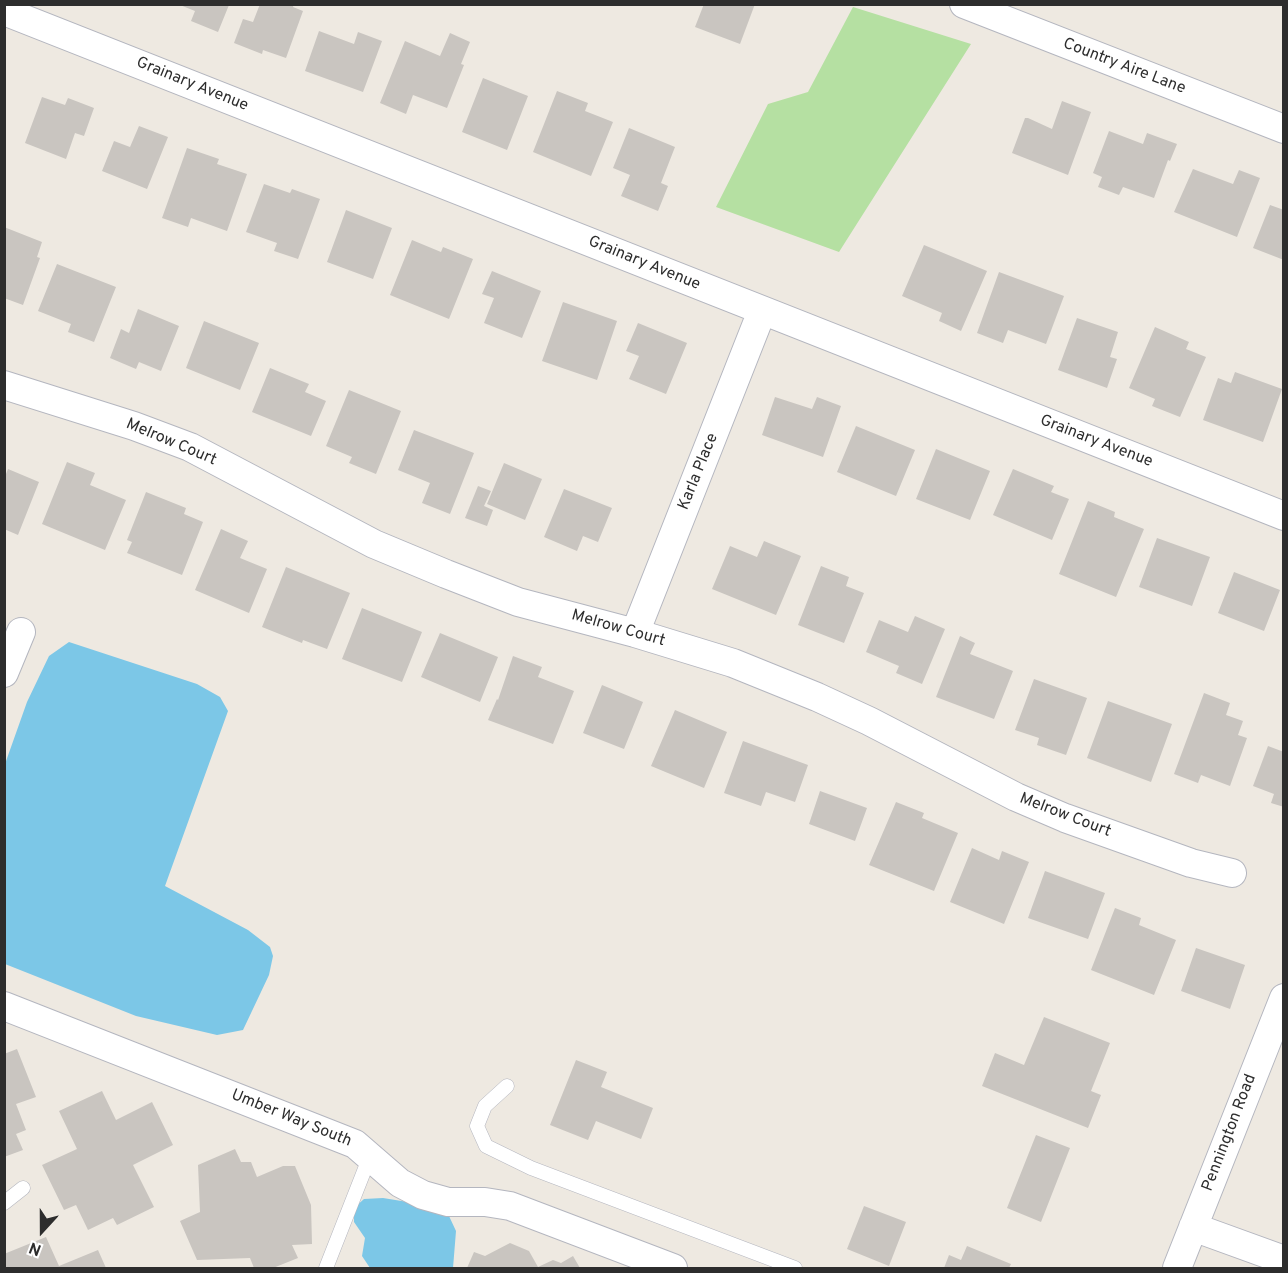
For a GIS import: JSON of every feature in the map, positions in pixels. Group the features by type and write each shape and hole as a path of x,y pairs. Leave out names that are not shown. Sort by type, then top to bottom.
{"street":[{"name":"Country Aire Lane","path":"974,6 1281,119"},
{"name":"Grainary Avenue","path":"4,11 1284,516"},
{"name":"Karla Place","path":"635,633 762,310"},
{"name":"Melrow Court","path":"4,385 134,426 190,447 374,544 446,574 518,602 635,633 732,663 869,721 1007,793 1065,818 1191,863 1232,873"},
{"path":"4,673 21,632"},
{"name":"Pennington Road","path":"1177,1269 1284,998"},
{"name":"Umber Way South","path":"4,1006 355,1144 400,1183 423,1195 448,1202 485,1202 510,1206 674,1269"},
{"path":"1193,1227 1284,1260"}],"lane":[{"path":"507,1086 485,1106 477,1126 486,1146 531,1168 795,1269"},
{"path":"326,1269 370,1156"},
{"path":"4,1203 23,1188"}],"green space":[{"path":"853,7 971,44 839,252 716,207 768,104 808,92"}],"water":[{"path":"69,642 197,684 220,697 228,711 165,886 248,930 270,947 273,956 269,975 243,1030 217,1035 136,1016 5,964 5,764 27,702 49,656"},
{"path":"383,1198 420,1204 449,1216 456,1231 453,1268 370,1268 362,1256 365,1238 354,1222 354,1208 364,1199"}],"building":[{"path":"260,4 294,4 293,7 303,11 286,58 263,50 262,54 234,43 243,19 253,22"},
{"path":"704,4 755,4 740,44 695,27"},
{"path":"180,5 229,5 218,32 191,21 195,11"},
{"path":"319,31 354,44 358,32 382,41 363,92 305,71"},
{"path":"450,33 470,42 461,64 464,65 447,108 413,95 406,114 380,103 405,41 440,56"},
{"path":"483,78 528,96 507,150 462,132"},
{"path":"557,91 588,103 585,111 613,122 591,176 533,152"},
{"path":"42,97 65,105 68,98 94,108 84,136 75,133 66,159 25,143"},
{"path":"1062,101 1091,112 1068,175 1012,153 1025,118 1052,129"},
{"path":"139,126 168,137 147,189 102,171 114,141 130,147"},
{"path":"629,128 675,147 661,183 668,186 658,211 621,196 630,175 613,168"},
{"path":"1109,131 1143,144 1147,133 1177,144 1170,161 1168,160 1154,198 1123,187 1119,195 1098,187 1102,177 1093,173"},
{"path":"187,148 219,159 217,164 247,174 227,231 191,218 188,227 162,218"},
{"path":"1193,169 1233,184 1239,170 1260,178 1237,237 1174,212"},
{"path":"264,184 290,193 292,189 320,199 298,259 274,251 277,243 246,232"},
{"path":"1270,205 1284,210 1284,260 1253,248"},
{"path":"346,210 392,228 373,279 327,262"},
{"path":"4,227 42,242 37,257 40,258 23,305 4,298"},
{"path":"412,240 441,252 443,247 473,259 449,319 390,295"},
{"path":"924,245 987,271 961,331 939,321 942,313 902,296"},
{"path":"57,264 116,287 94,342 68,332 71,324 38,311"},
{"path":"492,271 541,291 522,338 484,323 494,298 482,294"},
{"path":"999,272 1064,296 1046,344 1008,330 1003,343 977,333"},
{"path":"563,302 617,321 597,380 542,361"},
{"path":"138,309 179,326 161,371 139,362 136,369 110,358 121,329 129,333"},
{"path":"1077,318 1118,332 1110,357 1117,359 1107,388 1058,370"},
{"path":"204,321 259,343 240,390 186,368"},
{"path":"638,323 687,343 666,394 629,379 639,356 626,351"},
{"path":"1155,327 1189,342 1186,349 1206,357 1180,417 1152,406 1155,399 1129,388"},
{"path":"270,368 309,384 305,392 326,401 311,436 252,412"},
{"path":"1235,372 1282,389 1263,442 1203,420 1218,378 1231,383"},
{"path":"349,390 401,411 376,474 349,463 352,457 326,446"},
{"path":"775,397 812,409 817,397 841,406 823,457 762,435"},
{"path":"856,426 915,450 896,496 837,472"},
{"path":"414,430 474,453 450,514 422,503 430,483 398,470"},
{"path":"936,449 990,471 970,520 916,499"},
{"path":"67,462 95,473 90,485 126,500 105,550 42,524"},
{"path":"504,463 542,479 525,520 487,504"},
{"path":"8,469 39,482 18,535 4,529 4,479"},
{"path":"1013,469 1054,486 1051,492 1069,499 1052,540 993,515"},
{"path":"478,486 491,491 484,506 493,510 487,526 465,518"},
{"path":"564,489 612,508 598,542 583,536 577,551 544,537"},
{"path":"146,492 186,508 184,514 203,522 182,575 127,553 132,542 127,540"},
{"path":"1088,501 1115,512 1114,517 1144,529 1116,597 1059,574"},
{"path":"221,529 248,541 240,558 267,569 249,613 195,590"},
{"path":"1157,538 1210,557 1192,606 1139,587"},
{"path":"764,541 801,556 776,615 712,589 730,546 757,557"},
{"path":"821,566 849,577 846,586 864,593 844,643 798,625"},
{"path":"286,567 350,593 327,649 303,640 302,643 262,627"},
{"path":"1234,572 1280,590 1264,631 1218,613"},
{"path":"362,608 422,632 402,682 342,659"},
{"path":"915,616 945,629 922,684 896,673 899,666 866,652 879,620 908,632"},
{"path":"440,633 498,657 480,702 421,677"},
{"path":"960,636 975,643 970,654 1013,671 994,719 936,697"},
{"path":"513,656 542,667 538,677 574,691 553,744 488,720 498,700"},
{"path":"1034,679 1087,698 1066,755 1037,745 1039,738 1015,730"},
{"path":"602,685 643,702 624,749 583,733"},
{"path":"1204,693 1230,703 1226,715 1243,721 1238,735 1247,738 1230,786 1201,775 1198,783 1174,774"},
{"path":"1108,701 1172,724 1151,782 1087,758"},
{"path":"675,710 727,732 704,788 651,766"},
{"path":"743,741 808,765 795,802 766,792 761,806 724,793"},
{"path":"1268,746 1284,752 1284,807 1271,803 1274,794 1253,786"},
{"path":"820,791 867,808 855,841 809,824"},
{"path":"896,802 924,813 922,818 958,833 934,891 869,865"},
{"path":"972,848 999,860 1002,851 1029,862 1004,924 950,902"},
{"path":"1045,871 1105,893 1088,939 1028,918"},
{"path":"1115,908 1141,918 1139,925 1176,940 1154,995 1091,970"},
{"path":"1196,948 1245,965 1230,1009 1181,991"},
{"path":"1044,1017 1110,1043 1091,1091 1101,1095 1088,1128 982,1086 995,1053 1024,1065"},
{"path":"17,1049 36,1097 16,1104 26,1130 16,1134 23,1150 4,1157 4,1054"},
{"path":"576,1060 607,1072 601,1087 653,1108 641,1139 596,1121 588,1140 550,1125"},
{"path":"102,1091 116,1120 152,1102 173,1145 133,1165 154,1207 117,1225 113,1218 88,1230 76,1205 64,1210 42,1165 77,1149 59,1111"},
{"path":"1036,1135 1070,1148 1041,1222 1007,1208"},
{"path":"235,1149 241,1162 251,1162 257,1177 283,1166 295,1166 311,1205 312,1244 292,1245 298,1258 273,1268 254,1268 250,1258 197,1260 180,1221 200,1212 198,1165"},
{"path":"864,1206 906,1222 889,1266 847,1249"},
{"path":"46,1237 59,1266 98,1250 106,1268 6,1268 4,1254"},
{"path":"510,1243 529,1251 538,1267 553,1260 561,1263 573,1256 580,1268 467,1268 474,1252 485,1256"},
{"path":"967,1246 1011,1264 1009,1268 944,1268 949,1255 961,1260"}]}
